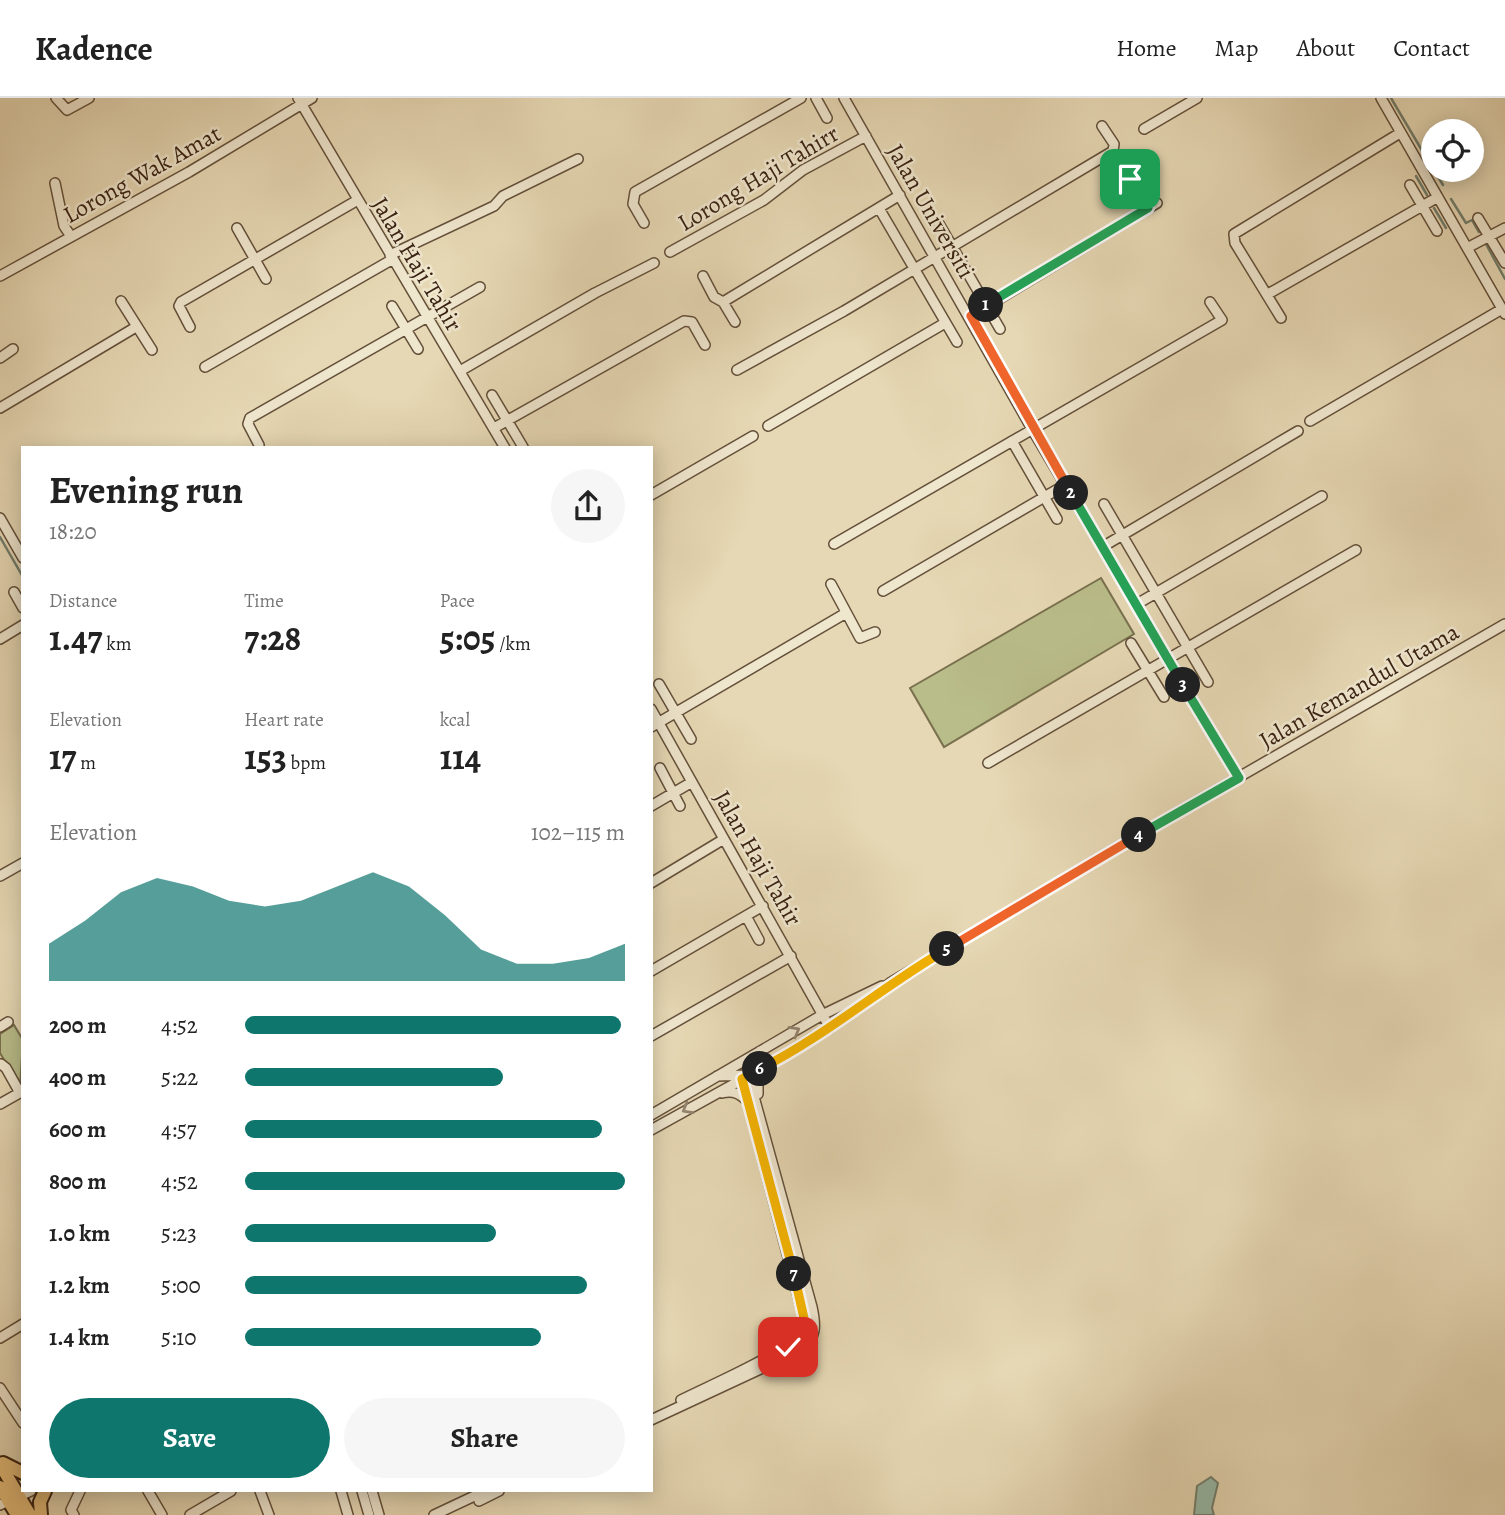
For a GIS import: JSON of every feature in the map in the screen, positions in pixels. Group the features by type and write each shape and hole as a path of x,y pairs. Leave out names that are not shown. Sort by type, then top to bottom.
{"main road":[{"path":"0,1462 9,1469 21,1472"},
{"path":"0,1462 17,1515"},
{"path":"41,1515 40,1502 45,1492"},
{"path":"11,1494 30,1515"}],"street":[{"path":"56,98 64,110 89,98"},
{"name":"Lorong Wak Amat","path":"0,276 70,235 190,172 299,101 312,98"},
{"path":"644,223 633,204 635,192 801,98"},
{"path":"816,98 827,118"},
{"name":"Jalan Universiti","path":"844,98 971,316 1032,429 1104,546 1239,778"},
{"path":"1144,129 1197,98"},
{"path":"1310,421 1503,312 1381,98"},
{"name":"Jalan Haji Tahir","path":"299,101 504,446"},
{"path":"971,316 1152,205 1114,150 1102,126"},
{"path":"1281,318 1235,243 1234,234 1400,133"},
{"name":"Lorong Haji Tahirr","path":"670,252 764,200 803,170 866,136"},
{"path":"737,370 913,270 1114,150"},
{"path":"205,367 392,257 494,206 503,196 578,159"},
{"path":"55,183 64,226 70,235"},
{"path":"1410,185 1437,230"},
{"path":"723,302 880,210 900,195"},
{"path":"1268,295 1438,197"},
{"path":"190,327 179,306 181,302 356,201"},
{"path":"880,210 957,342"},
{"path":"1478,218 1505,263"},
{"path":"938,222 1000,329"},
{"path":"237,228 266,279"},
{"path":"1467,248 1505,228"},
{"path":"460,371 595,293 654,263"},
{"path":"703,276 714,297 723,302 735,322"},
{"path":"259,444 248,424 250,418 480,287"},
{"path":"121,302 152,350"},
{"path":"834,544 1222,320 1210,302"},
{"path":"392,306 418,349"},
{"path":"494,428 684,321 694,325 705,345"},
{"path":"768,426 946,323"},
{"path":"0,408 136,327"},
{"path":"0,358 13,349"},
{"path":"492,396 522,446"},
{"path":"1104,546 1298,431"},
{"path":"653,494 753,436"},
{"path":"1012,441 1057,519"},
{"path":"883,591 1065,485"},
{"path":"1137,604 1322,496"},
{"path":"1104,504 1208,682"},
{"path":"0,518 21,555"},
{"path":"988,763 1356,550"},
{"path":"831,584 862,639 875,632"},
{"path":"14,592 21,604"},
{"path":"655,725 846,613"},
{"name":"Jalan Kemandul Utama","path":"890,983 1505,624"},
{"path":"0,639 21,626"},
{"path":"1131,643 1164,697"},
{"path":"659,684 691,739"},
{"name":"Jalan Haji Tahir","path":"655,725 692,782 830,1028"},
{"path":"660,768 680,806"},
{"path":"653,805 692,782"},
{"path":"653,882 724,839"},
{"path":"0,876 21,864"},
{"path":"653,970 763,906"},
{"path":"746,916 759,940"},
{"path":"653,1035 791,956"},
{"path":"653,1114 822,1015 862,993 890,983"},
{"path":"653,1129 830,1028 890,983"},
{"path":"744,1076 760,1051"},
{"path":"653,1414 788,1347 804,1335 806,1319 755,1105 758,1080 762,1073 779,1059"},
{"path":"0,1104 21,1092 1,1064"},
{"path":"717,1076 744,1076"},
{"path":"653,1419 791,1355 810,1343 813,1337 812,1307 755,1105 744,1076"},
{"path":"707,1097 730,1091 742,1095 755,1105"},
{"path":"0,1338 21,1325"},
{"path":"0,1388 15,1401 21,1418"},
{"path":"72,1512 80,1492"},
{"path":"149,1492 162,1515"},
{"path":"190,1515 230,1492"},
{"path":"260,1492 269,1515"},
{"path":"341,1492 348,1515"},
{"path":"362,1492 369,1515"},
{"path":"372,1492 379,1515"},
{"path":"434,1515 483,1492"},
{"path":"448,1515 497,1492"}],"shaded area":[{"path":"1101,578 1134,634 944,747 910,688"},
{"path":"14,1025 21,1037 20,1087 0,1053 0,1034"},
{"path":"1211,1477 1218,1483 1212,1508 1214,1515 1194,1515 1197,1486"}],"waterway":[{"path":"1391,98 1421,149"},
{"path":"1416,176 1427,195"},
{"path":"1451,199 1466,223 1472,220 1479,232"},
{"path":"1434,208 1446,228"},
{"path":"1486,244 1505,279"},
{"path":"0,537 21,574"}],"route":[{"path":"788,1347 804,1335 806,1319 752,1107 742,1079 830,1028 907,972 1239,778 1150,630 1104,546 1032,429 971,316 1148,208 1130,179"}]}
